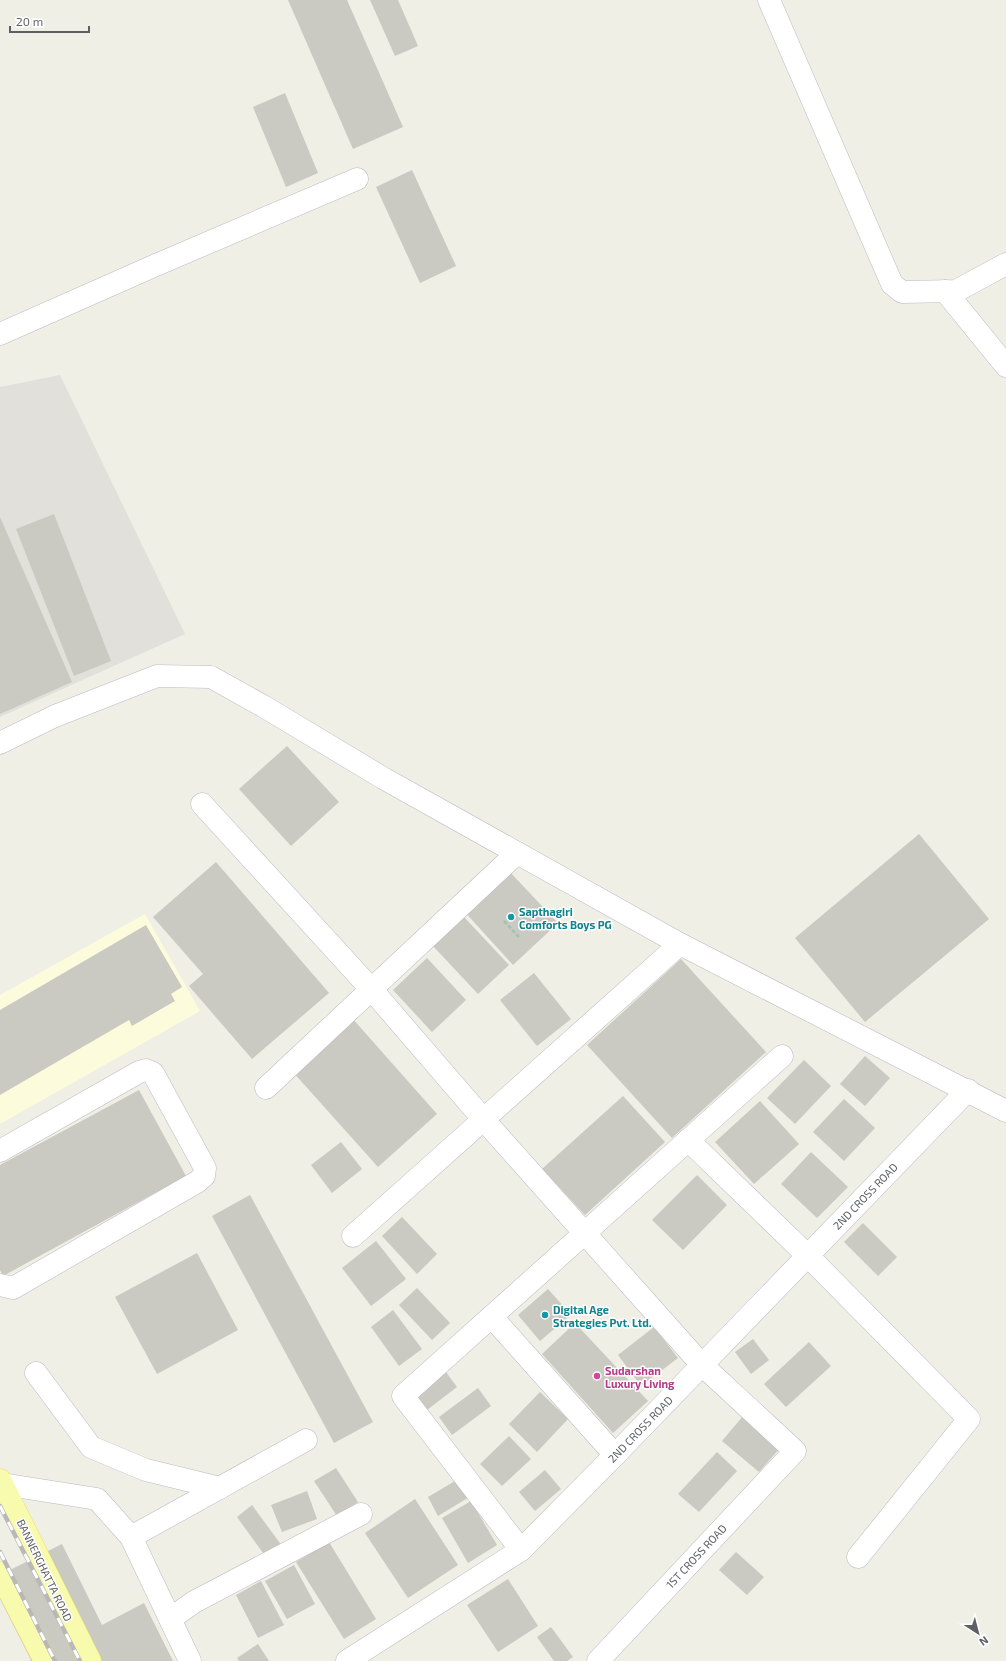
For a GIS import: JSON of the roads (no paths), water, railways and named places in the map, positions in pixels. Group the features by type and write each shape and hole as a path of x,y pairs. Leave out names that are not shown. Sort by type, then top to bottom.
{"main road":[{"name":"BANNERGHATTA ROAD","path":"1,1482 90,1661"},
{"path":"0,1573 45,1661"}],"street":[{"path":"769,0 892,284 902,292 956,291 1006,264"},
{"path":"0,334 357,179"},
{"path":"945,291 1006,366"},
{"path":"0,743 55,716 157,676 211,677 263,706 383,778 680,944 968,1090 1006,1111"},
{"path":"202,804 372,990 484,1120 702,1365"},
{"path":"266,1088 517,853"},
{"path":"353,1236 680,944"},
{"path":"521,1550 403,1396 782,1056"},
{"path":"0,1151 139,1072 146,1070 153,1073 205,1168 204,1176 197,1182 13,1288 0,1285"},
{"name":"2ND CROSS ROAD","path":"347,1661 521,1550 615,1455 968,1090"},
{"path":"688,1140 808,1256 969,1419 858,1557"},
{"path":"492,1317 615,1455"},
{"name":"1ST CROSS ROAD","path":"598,1661 795,1451 702,1365"},
{"path":"36,1373 91,1447 146,1470 220,1488"},
{"path":"131,1537 306,1440"},
{"path":"1,1482 97,1499 131,1537 190,1661"},
{"path":"170,1619 194,1602 361,1514"}],"railway":[{"path":"0,1506 80,1661"},
{"path":"0,1552 55,1661"}],"place":[{"name":"Sapthagiri Comforts Boys PG","path":"511,917"},
{"name":"Digital Age Strategies Pvt. Ltd.","path":"545,1315"},
{"name":"Sudarshan Luxury Living","path":"597,1376"}]}
